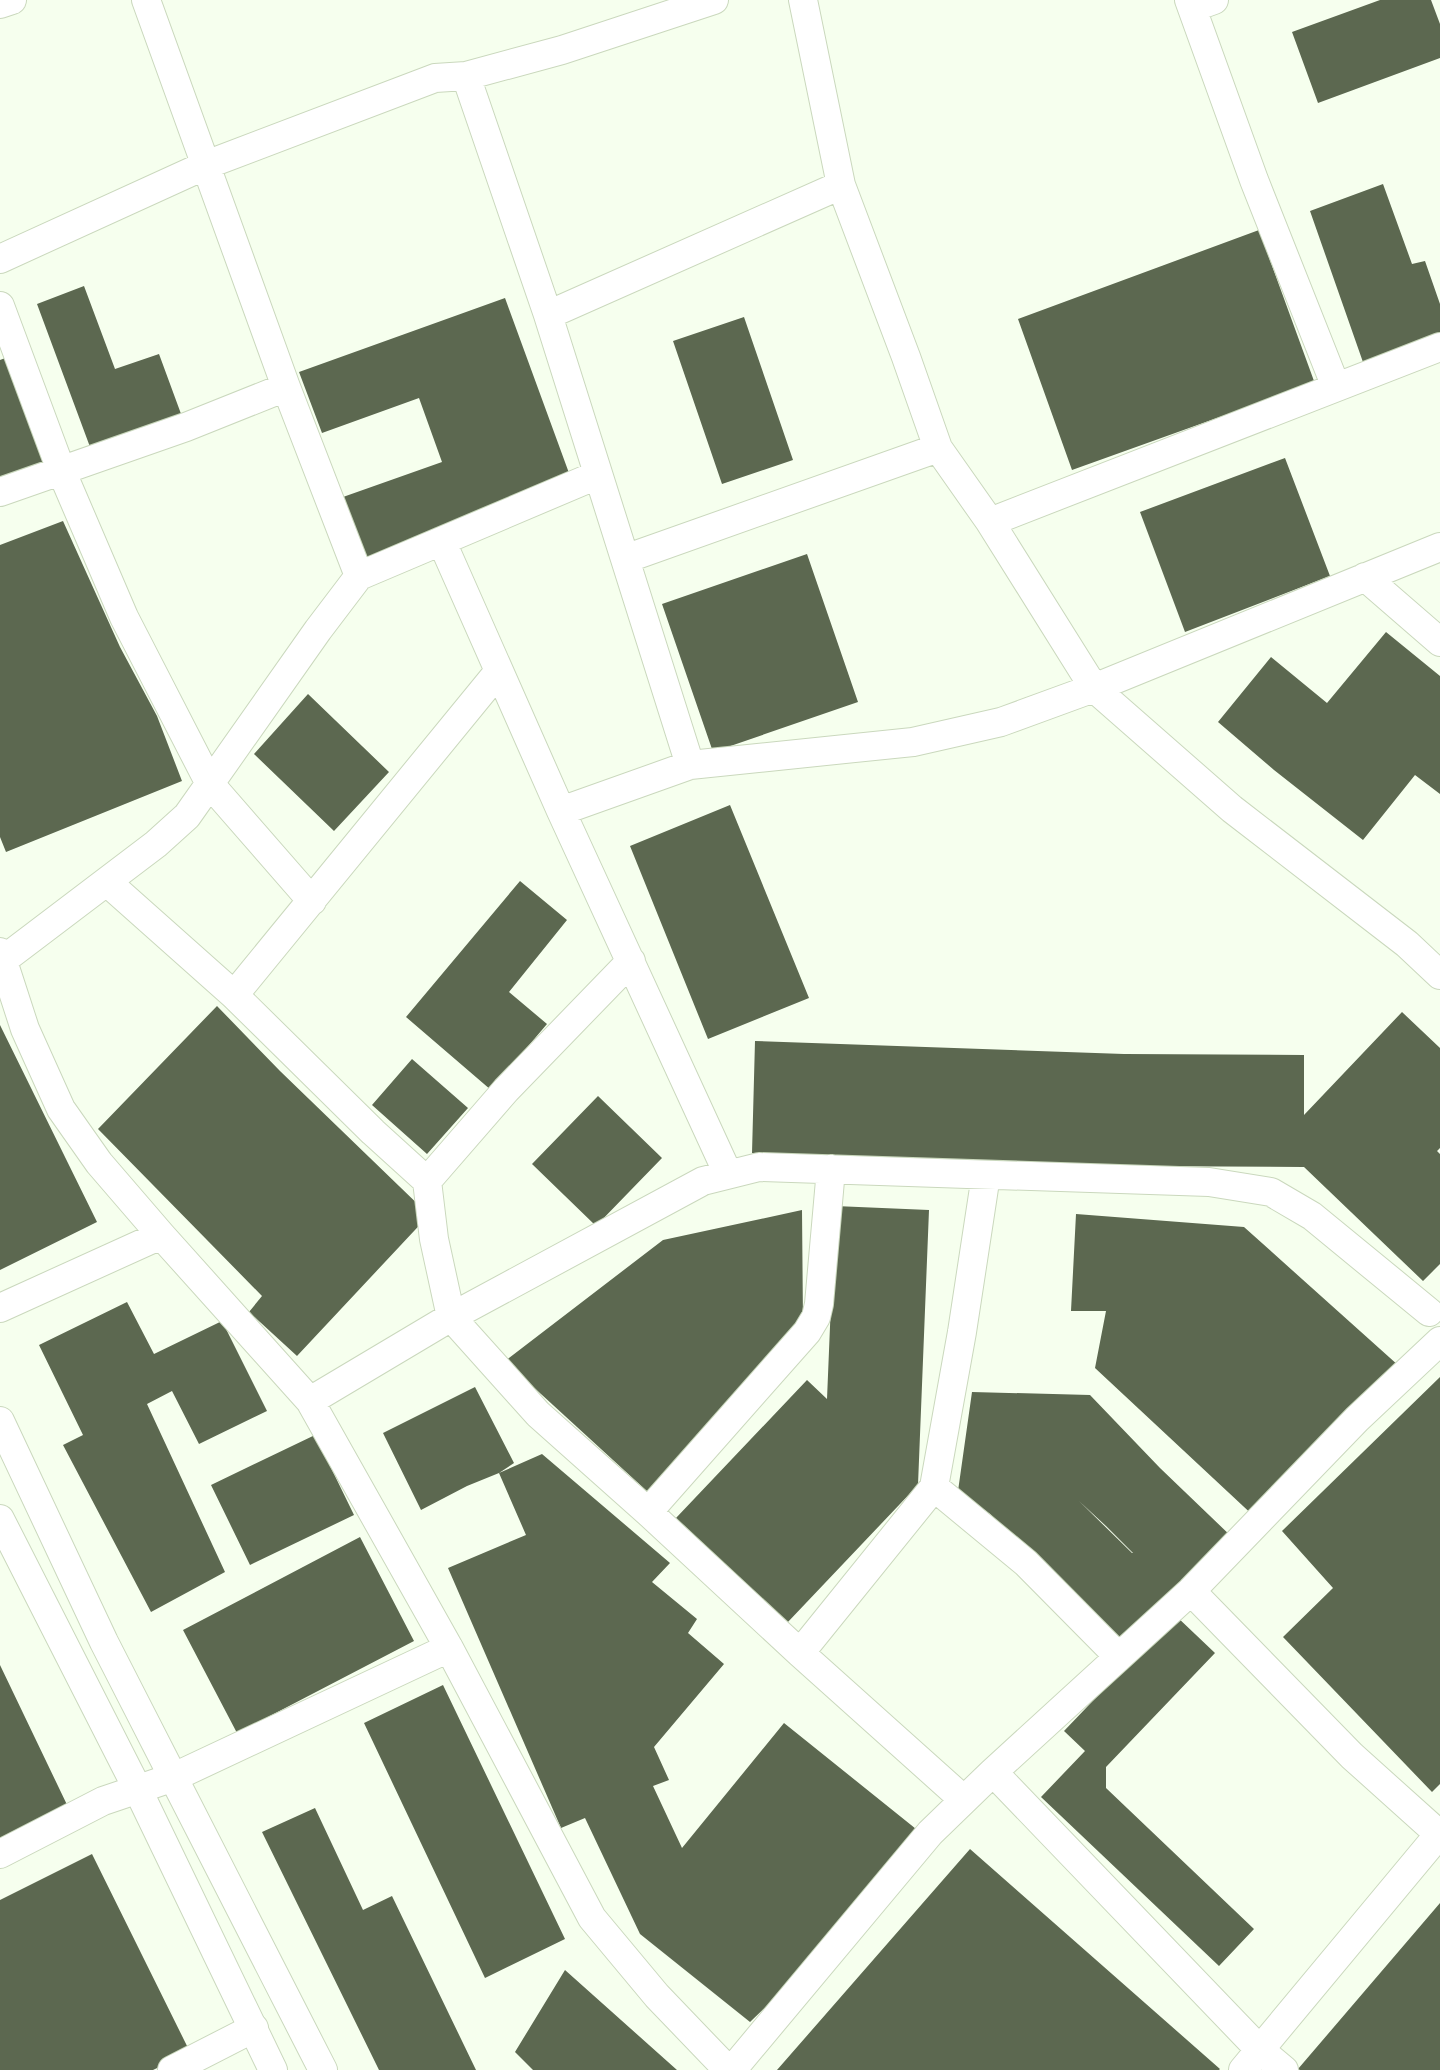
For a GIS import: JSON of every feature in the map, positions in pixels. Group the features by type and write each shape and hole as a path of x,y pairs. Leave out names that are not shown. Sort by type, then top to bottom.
{"street":[{"path":"0,4 12,0"},
{"path":"146,0 286,386 359,576"},
{"path":"0,259 206,165 435,78 466,76 562,50 714,0"},
{"path":"803,0 840,185 906,357 938,448 990,522 1094,688 1232,809 1407,944 1440,974"},
{"path":"1198,3 1254,180 1336,387"},
{"path":"466,76 548,316 690,765"},
{"path":"548,316 840,185"},
{"path":"0,306 61,470 124,617 210,784 312,901"},
{"path":"990,522 1440,348"},
{"path":"0,492 186,427 286,386"},
{"path":"625,558 938,448"},
{"path":"597,475 359,576 318,630 187,816 156,844 107,882 2,956 25,1030 61,1109 99,1163 310,1401 449,1648 592,1918 657,1996 728,2070"},
{"path":"442,542 561,811 632,961 728,1174"},
{"path":"561,811 690,765 913,742 1001,722 1094,688 1440,547"},
{"path":"1365,577 1440,642"},
{"path":"234,995 499,671"},
{"path":"107,882 234,995 373,1132 427,1181 434,1239 451,1317 538,1414 964,1800"},
{"path":"427,1181 506,1090 632,961"},
{"path":"310,1401 451,1317 703,1181 759,1167 1209,1182 1271,1192 1312,1216 1436,1311"},
{"path":"648,1512 806,1332 816,1317 819,1304 832,1169"},
{"path":"800,1653 934,1487 962,1332 986,1175"},
{"path":"0,1308 161,1235"},
{"path":"732,2070 930,1833 1118,1656 1191,1591 1357,1419 1440,1341"},
{"path":"0,1421 104,1642 323,2070"},
{"path":"934,1487 1026,1563 1118,1656"},
{"path":"0,1519 138,1790 274,2070"},
{"path":"1191,1591 1352,1756 1440,1834 1252,2060"},
{"path":"0,1854 103,1801 174,1777 449,1648"},
{"path":"993,1772 1252,2060 1284,2070"},
{"path":"172,2070 254,2028"}],"building":[{"path":"1380,0 1431,0 1440,24 1440,58 1318,103 1292,32"},
{"path":"1383,184 1412,264 1425,261 1440,304 1440,339 1364,365 1310,211"},
{"path":"1259,230 1314,381 1270,399 1072,470 1018,319"},
{"path":"84,286 115,369 159,354 184,422 93,455 37,304"},
{"path":"505,298 573,484 365,559 343,497 442,462 419,398 322,433 299,372"},
{"path":"744,317 793,460 722,484 673,341"},
{"path":"16,354 50,461 0,481 0,360"},
{"path":"1285,458 1330,576 1185,632 1140,512"},
{"path":"63,521 120,647 157,716 182,781 6,852 0,837 0,545"},
{"path":"807,554 858,702 713,752 662,604"},
{"path":"1386,632 1440,676 1440,794 1415,775 1363,840 1274,770 1218,722 1271,657 1327,703"},
{"path":"308,694 389,772 334,831 254,754"},
{"path":"730,805 809,998 708,1039 630,846"},
{"path":"520,881 567,920 509,992 547,1024 491,1090 406,1017"},
{"path":"217,1006 280,1071 429,1215 297,1356 249,1312 262,1296 98,1129"},
{"path":"1402,1012 1440,1048 1440,1148 1437,1151 1440,1154 1440,1264 1423,1281 1304,1167 1124,1166 752,1153 755,1041 1124,1054 1304,1055 1304,1115"},
{"path":"0,1025 97,1222 0,1270"},
{"path":"412,1059 468,1108 427,1154 372,1105"},
{"path":"598,1096 662,1158 596,1226 532,1164"},
{"path":"835,1206 929,1210 918,1485 787,1623 676,1518 807,1380 827,1399"},
{"path":"802,1210 803,1322 649,1493 505,1361 663,1240"},
{"path":"1076,1214 1244,1227 1399,1366 1258,1520 1095,1368 1106,1311 1071,1311"},
{"path":"127,1302 154,1354 222,1321 267,1411 199,1444 172,1391 147,1404 225,1572 151,1612 63,1445 83,1435 39,1345"},
{"path":"1440,1377 1440,1784 1432,1792 1283,1637 1333,1588 1282,1531"},
{"path":"475,1387 514,1463 499,1473 467,1486 421,1510 383,1433"},
{"path":"972,1392 1090,1395 1160,1468 1234,1539 1119,1644 990,1514 958,1491","holes":["1079,1501 1106,1526 1133,1553"]},
{"path":"315,1435 354,1515 250,1565 211,1485"},
{"path":"542,1454 670,1563 652,1582 697,1619 688,1633 724,1664 654,1747 669,1780 653,1786 682,1848 784,1723 921,1833 810,1964 750,2022 640,1934 585,1818 561,1828 448,1568 526,1535 499,1473"},
{"path":"360,1537 414,1641 237,1733 183,1630"},
{"path":"1175,1615 1215,1653 1106,1767 1106,1788 1254,1929 1219,1966 1041,1797 1085,1751 1064,1731"},
{"path":"0,1665 70,1811 0,1845"},
{"path":"443,1685 565,1939 485,1978 364,1723"},
{"path":"315,1808 363,1910 392,1896 476,2070 379,2070 262,1832"},
{"path":"970,1849 1220,2069 777,2070"},
{"path":"92,1854 190,2052 153,2070 0,2070 0,1900"},
{"path":"1440,1903 1440,2070 1298,2069"},
{"path":"565,1970 677,2070 533,2070 515,2052"}]}
